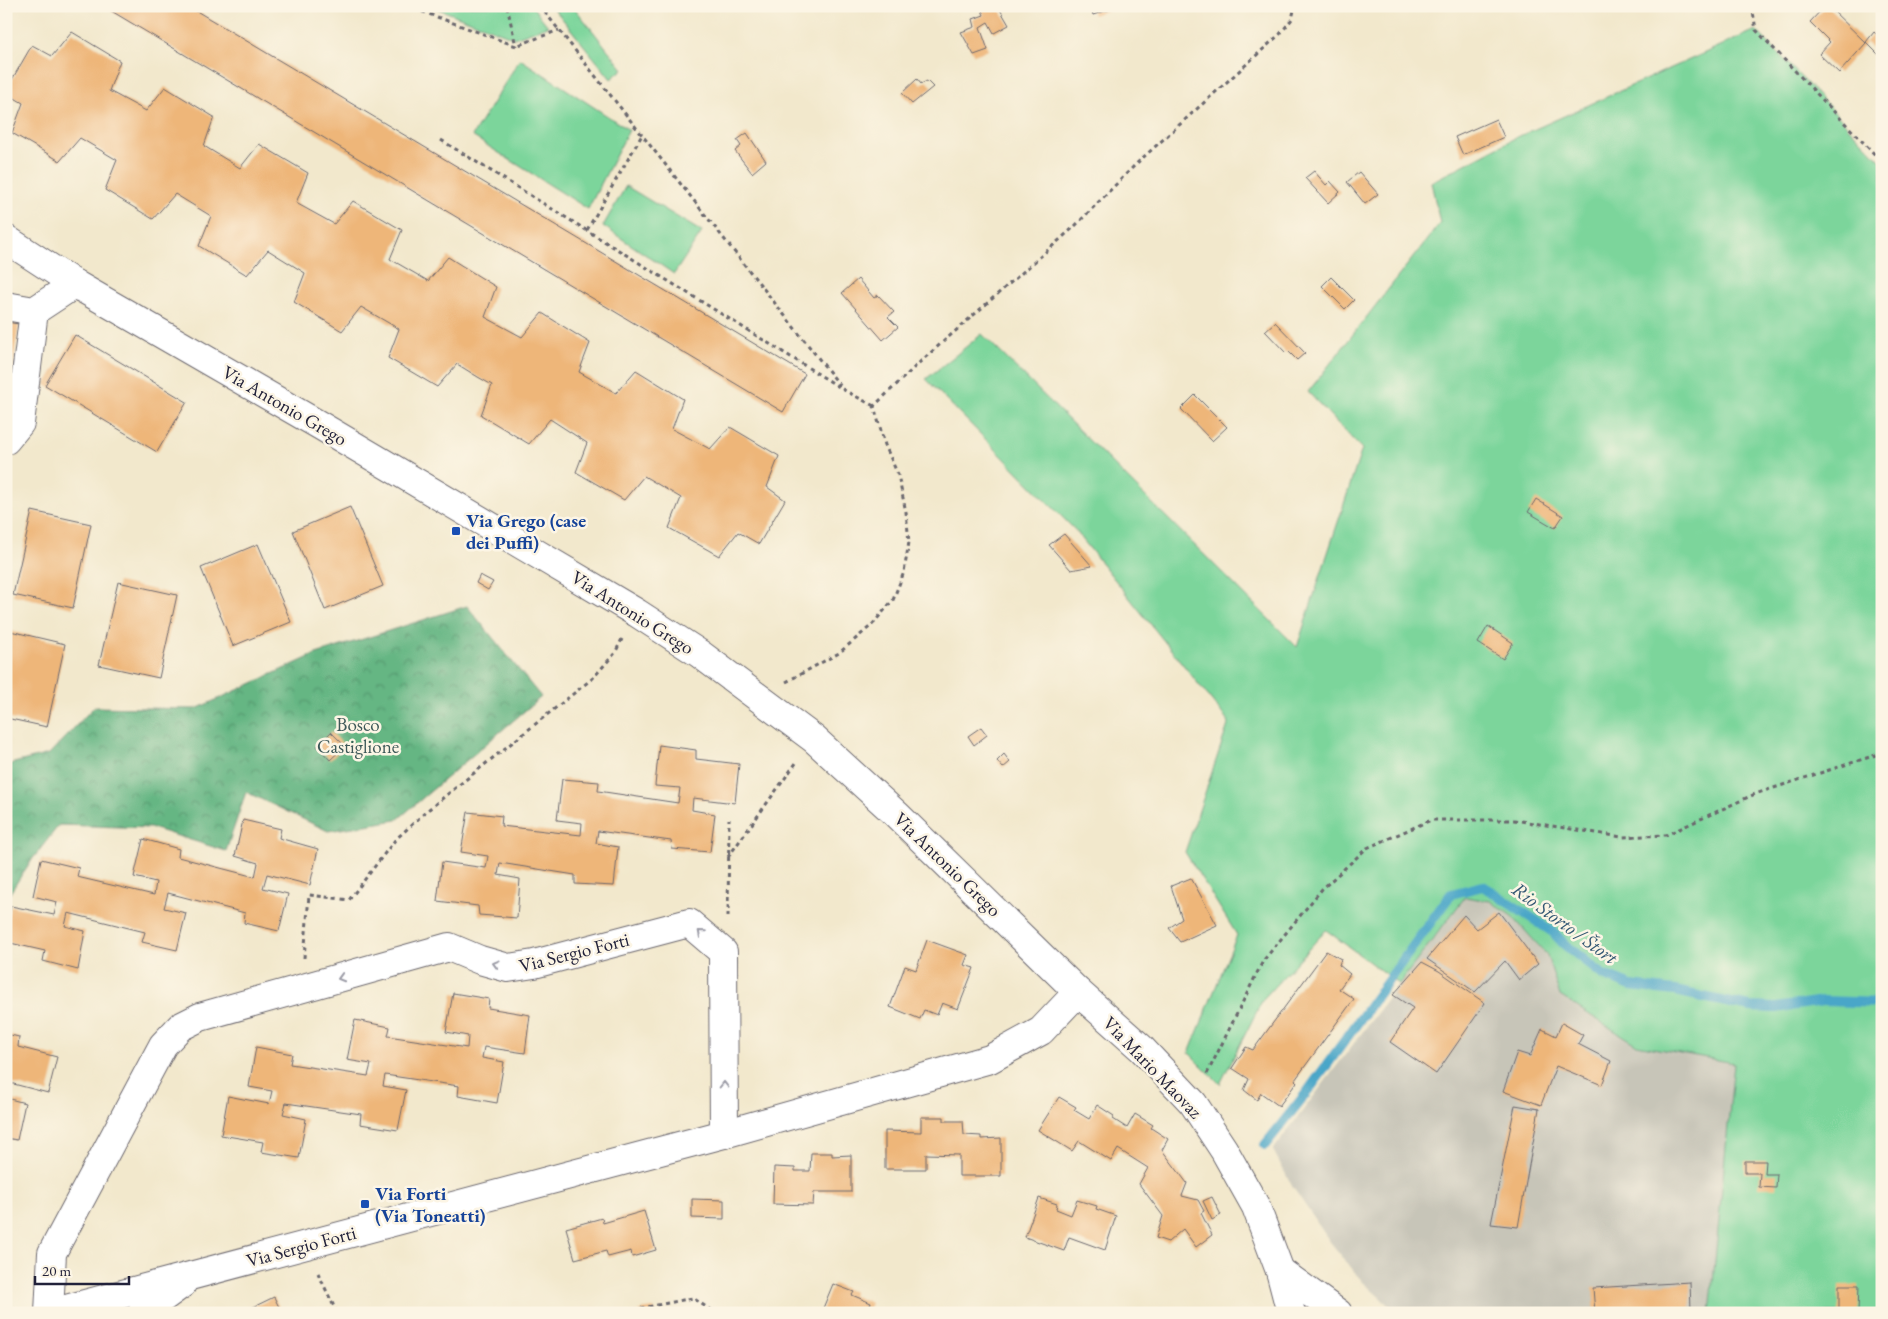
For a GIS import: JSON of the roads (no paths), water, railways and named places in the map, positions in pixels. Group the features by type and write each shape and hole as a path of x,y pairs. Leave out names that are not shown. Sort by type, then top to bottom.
{"street":[{"name":"Via Antonio Grego","path":"6,239 75,284 321,426 637,613 700,654 814,738 1078,992"},
{"path":"6,306 34,310 75,284"},
{"path":"6,440 20,423 34,310"},
{"name":"Via Sergio Forti","path":"724,1134 723,952 689,923 534,964 508,968 480,960 449,947 200,1017 180,1027 163,1045 52,1254 50,1313 724,1134 990,1058 1041,1031 1078,992"},
{"name":"Via Mario Maovaz","path":"1078,992 1141,1048 1193,1103 1224,1150 1256,1207 1280,1271 1290,1313"},
{"path":"1280,1271 1338,1313"},
{"path":"142,1313 197,1273"}],"waterway":[{"name":"Rio Storto / Štort","path":"1265,1145 1308,1091 1451,894 1483,886 1553,932 1564,944 1603,975 1631,986 1675,991 1750,1007 1776,1008 1823,1001 1882,1003"}],"place":[{"name":"Via Grego (case dei Puffi)","path":"456,531"},
{"name":"Via Forti (Via Toneatti)","path":"365,1204"}],"park label":[{"name":"Bosco Castiglione","path":"358,735"}]}
